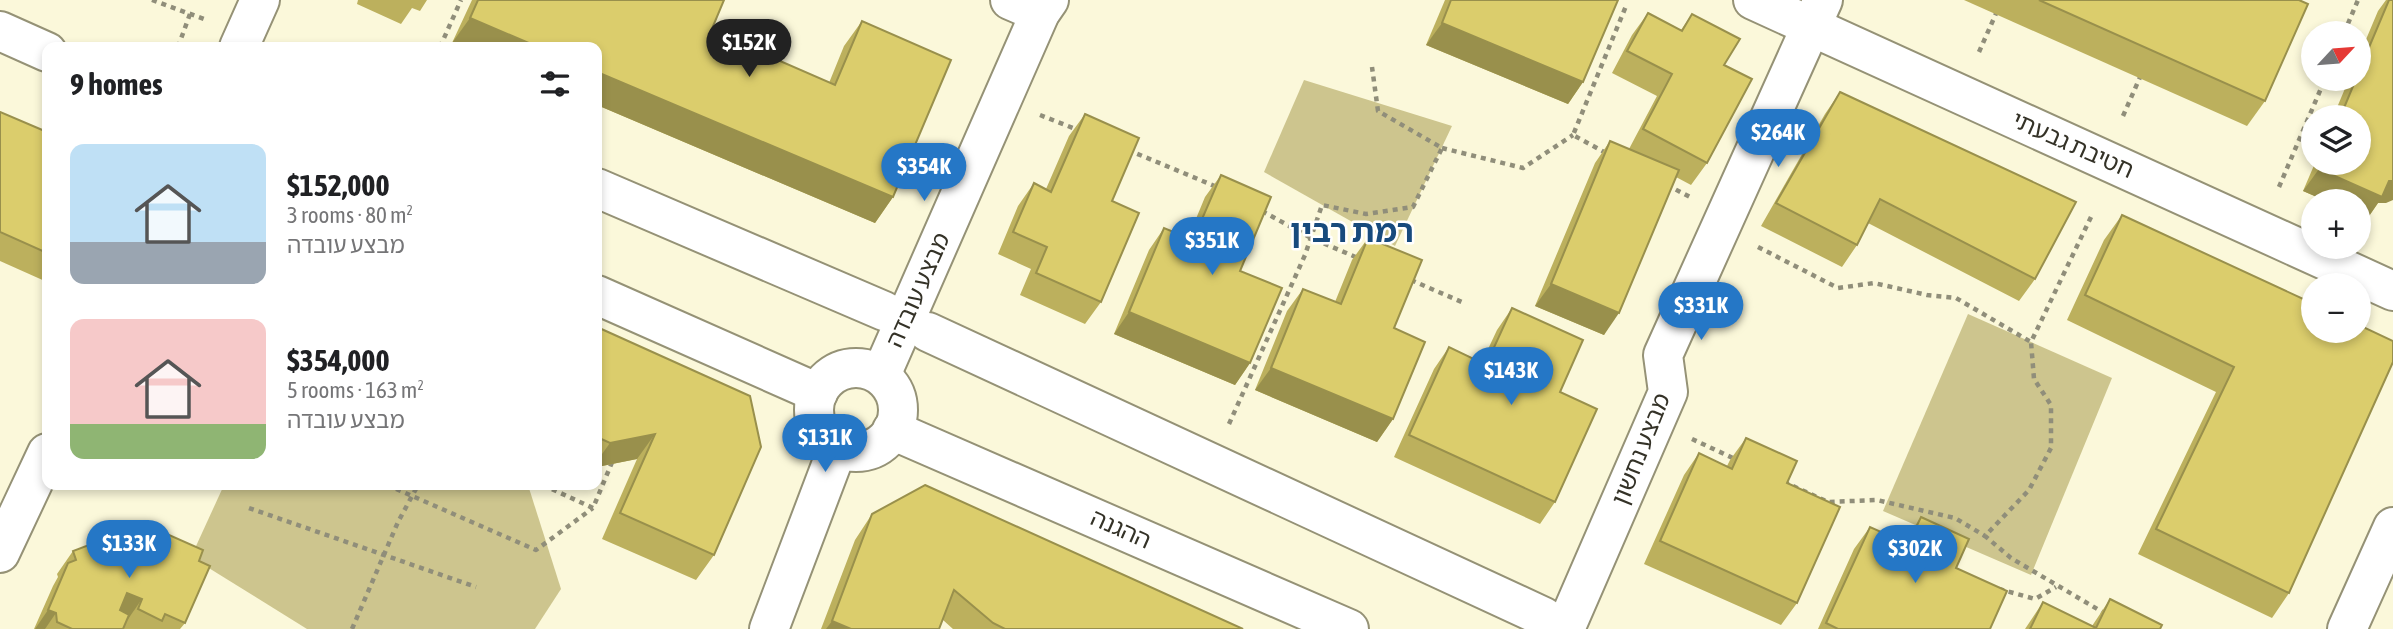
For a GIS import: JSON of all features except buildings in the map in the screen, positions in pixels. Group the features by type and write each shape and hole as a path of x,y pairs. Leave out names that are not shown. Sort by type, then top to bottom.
{"street":[{"path":"246,40 260,0"},
{"name":"חטיבת גבעתי","path":"1753,0 1817,13 2393,291"},
{"name":"מבצע עובדה","path":"881,375 1033,4"},
{"name":"מבצע נחשון","path":"1555,623 1668,392 1663,355 1817,13"},
{"path":"0,31 42,50"},
{"path":"602,190 884,311"},
{"path":"602,297 818,393"},
{"path":"928,332 1555,623"},
{"path":"867,369 881,375 896,396 898,409 892,430 879,445 866,451 838,447 826,440 814,415 818,393 828,377 840,370 867,369"},
{"name":"ההגנה","path":"892,430 1349,629"},
{"path":"769,629 838,447"},
{"path":"0,553 42,464"},
{"path":"2347,629 2393,527"}],"path":[{"path":"152,0 246,40"},
{"path":"442,42 461,0"},
{"path":"1979,52 2003,0"},
{"path":"2349,21 2358,0"},
{"path":"1372,67 1378,111 1442,148 1523,168 1573,135 1626,6"},
{"path":"180,42 190,14"},
{"path":"2123,116 2143,70"},
{"path":"2279,187 2320,91"},
{"path":"1036,114 1082,132"},
{"path":"1573,135 1610,155"},
{"path":"1119,146 1196,176 1219,188"},
{"path":"1211,463 1311,238 1322,205 1366,214 1413,207 1442,148"},
{"path":"1658,180 1725,216"},
{"path":"1254,207 1311,238 1362,260"},
{"path":"1985,536 2029,490 2051,449 2050,405 2035,379 2031,342 2091,217"},
{"path":"1755,245 1838,288 1874,283 1927,295 1956,298 2031,342"},
{"path":"1400,276 1464,303"},
{"path":"1683,435 1744,463"},
{"path":"602,486 617,449"},
{"path":"1780,480 1828,502 1877,500 1955,518 2057,587 2115,618"},
{"path":"400,490 536,550 593,508 600,490"},
{"path":"352,629 383,554 415,490"},
{"path":"553,490 593,508"},
{"path":"249,508 476,587"},
{"path":"1996,588 2035,599 2057,587"}],"shaded area":[{"path":"1304,80 1452,126 1395,246 1264,172"},
{"path":"1968,314 2112,378 2031,575 1883,511"},
{"path":"222,490 530,490 561,589 535,629 307,629 191,557"}],"district":[{"name":"רמת רבין","path":"1352,231"}]}
